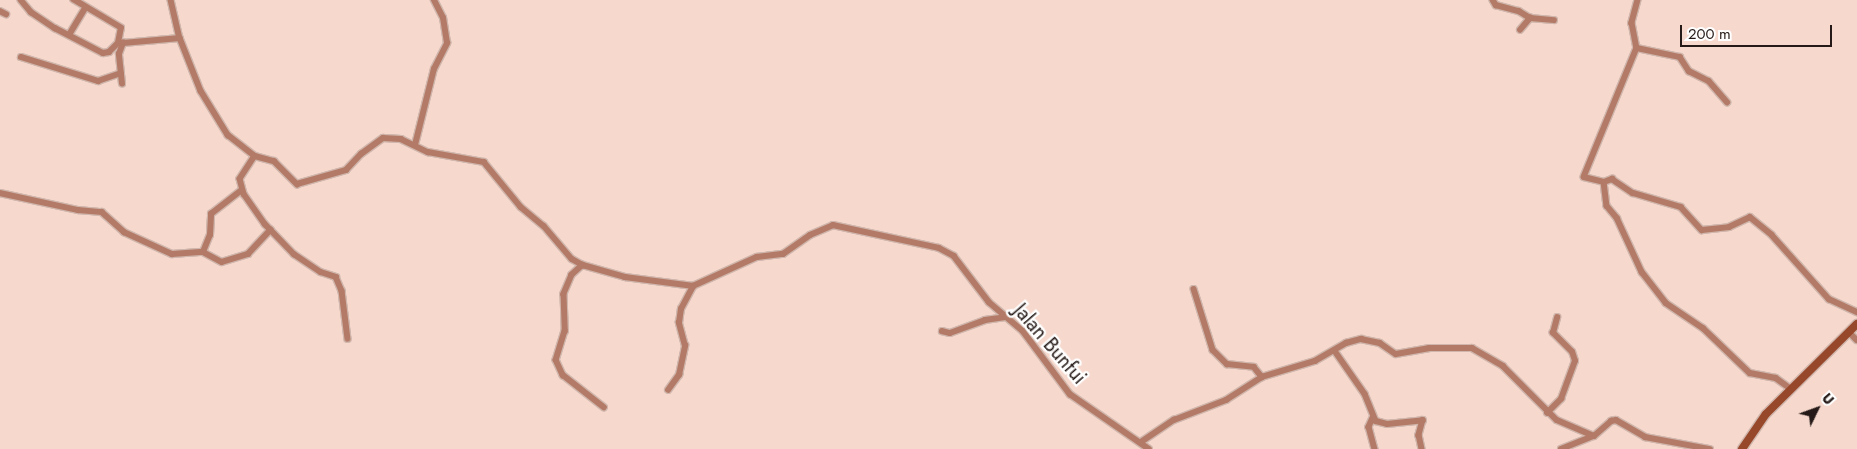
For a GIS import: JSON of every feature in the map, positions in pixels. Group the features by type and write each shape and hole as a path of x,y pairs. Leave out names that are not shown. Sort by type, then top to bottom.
{"street":[{"path":"22,0 31,12 68,35 103,53 109,52 120,43 180,38"},
{"path":"74,0 85,8 120,26 119,54 122,84"},
{"path":"171,0 180,38 201,91 228,134 255,156 274,160 296,183 304,184 346,170 378,141 400,139 428,152 484,162 522,207 544,226 572,259 582,265 625,277 693,286"},
{"path":"415,145 434,69 447,43 443,18 434,0"},
{"path":"1493,0 1496,5 1519,11 1530,18 1554,20"},
{"path":"1638,0 1632,23 1638,48 1584,176 1604,182 1612,179 1633,194 1681,207 1702,230 1729,228 1748,217 1766,232 1829,299 1857,312"},
{"path":"68,35 85,8"},
{"path":"1520,30 1530,18"},
{"path":"1638,48 1680,57 1689,71 1709,81 1727,102"},
{"path":"21,57 98,81 121,73"},
{"path":"255,156 240,179 242,190 270,230 302,261 336,277 342,291 348,339"},
{"path":"1604,182 1607,206 1617,218 1642,272 1658,295 1703,328 1750,373 1776,378 1791,389"},
{"path":"203,252 211,230 211,214 242,190"},
{"path":"0,193 78,210 102,212 124,232 172,254 203,252 222,262 236,259 255,248 270,230"},
{"name":"Jalan Bunfui","path":"693,286 757,257 783,254 810,235 833,225 939,248 954,256 977,288 1034,344 1070,394 1149,449"},
{"path":"582,265 572,275 564,294 565,331 556,360 563,375 604,407"},
{"path":"668,390 679,375 685,346 679,323 681,309 685,295 693,286"},
{"path":"1194,289 1213,350 1227,364 1254,367 1262,377"},
{"path":"942,331 950,333 985,320 1007,317"},
{"path":"1547,413 1561,398 1575,361 1572,352 1553,333 1557,318"},
{"path":"1742,449 1761,420 1857,324"},
{"path":"1849,332 1857,340"},
{"path":"1141,442 1166,425 1226,400 1262,377 1336,351 1346,343 1360,339 1380,344 1396,354 1429,348 1472,348 1503,366 1547,413 1594,436"},
{"path":"1336,351 1365,394 1373,418 1369,427 1375,449"},
{"path":"1373,418 1387,424 1422,419 1419,435 1422,449"},
{"path":"1561,449 1594,436 1614,420 1645,438 1710,449"}]}
